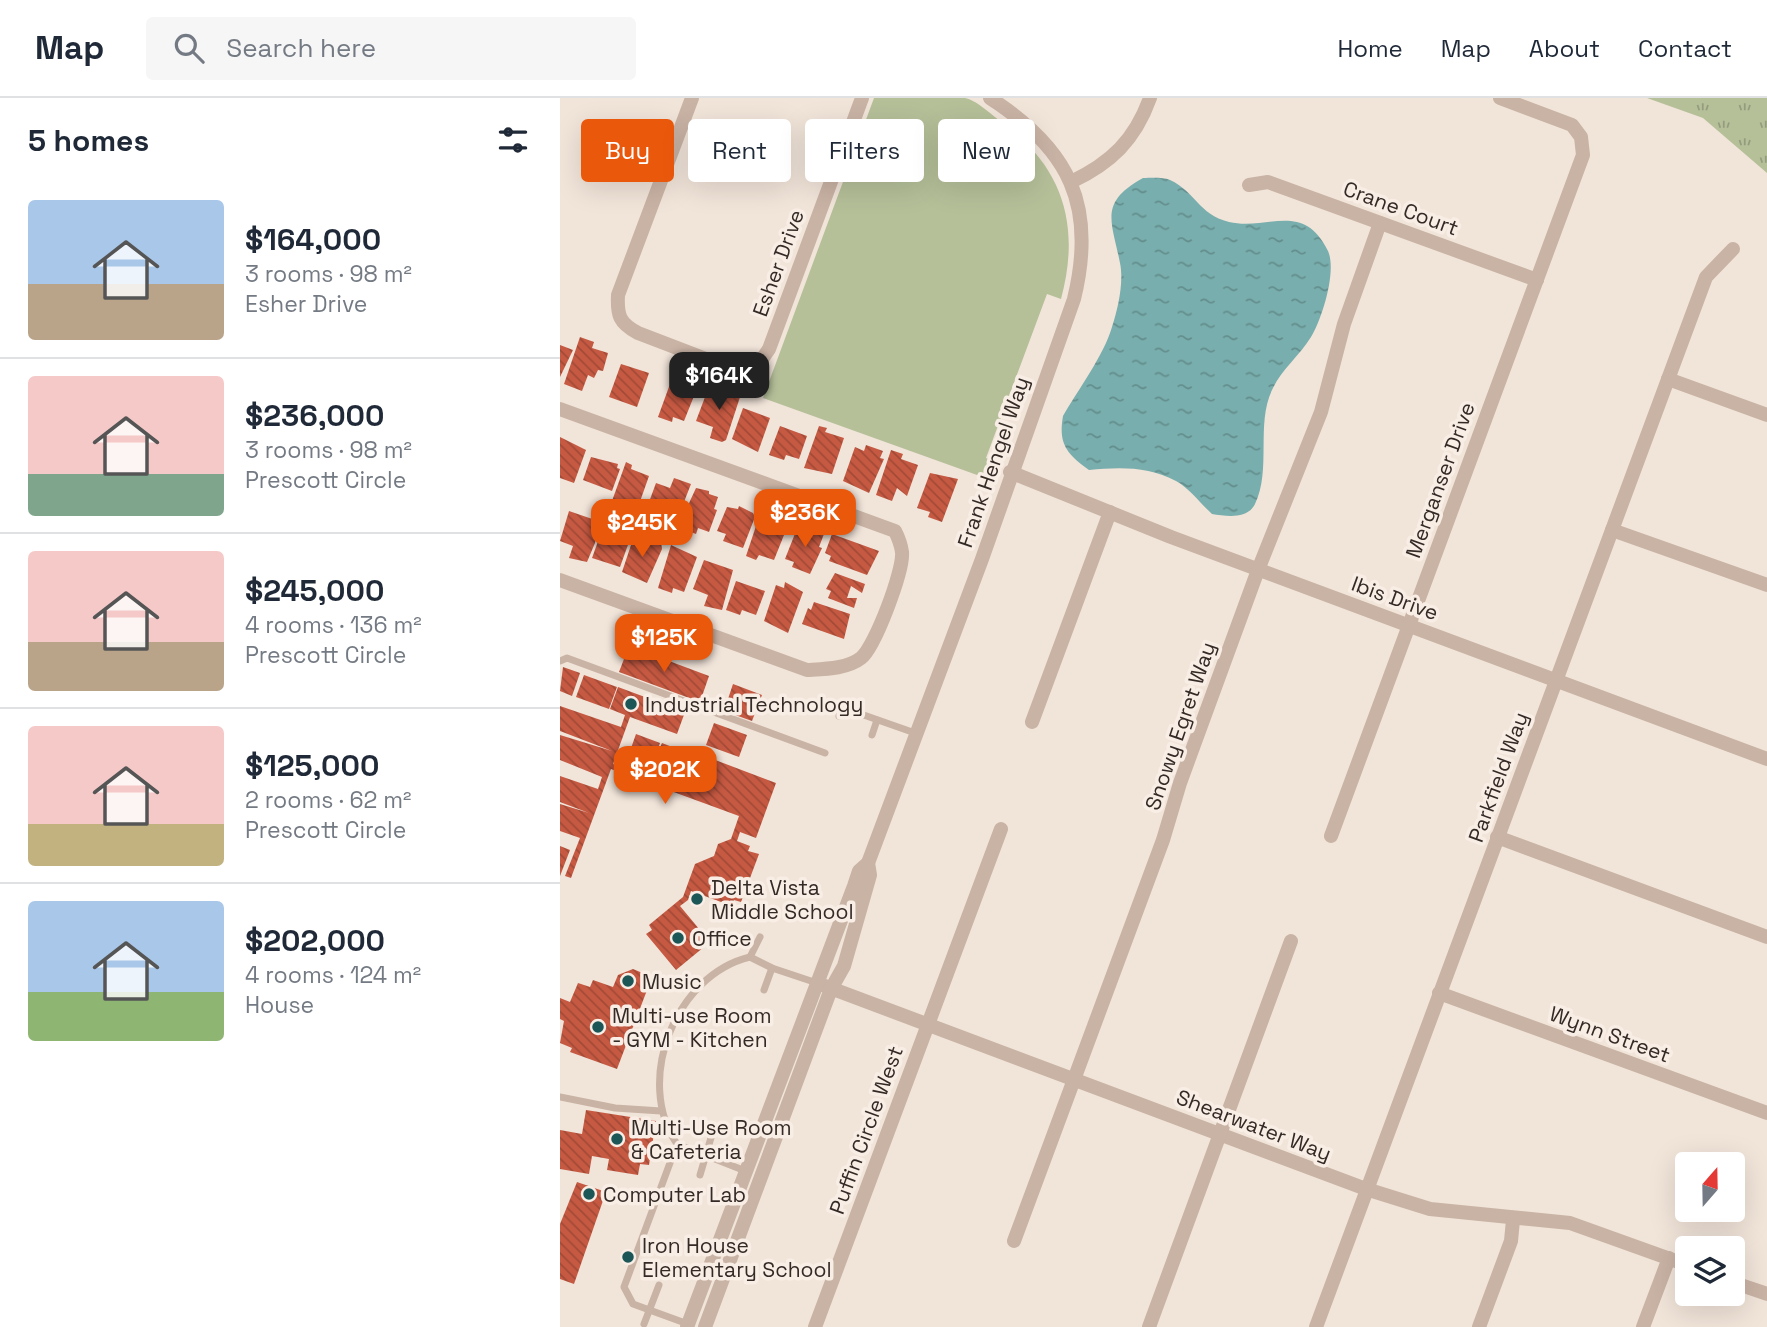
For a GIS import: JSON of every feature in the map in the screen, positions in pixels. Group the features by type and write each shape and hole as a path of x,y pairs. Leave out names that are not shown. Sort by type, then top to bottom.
{"street":[{"name":"Esher Drive","path":"692,98 618,295 617,316 626,327 732,369 758,365 769,349 862,98"},
{"name":"Frank Hengel Way","path":"687,1325 859,871 868,863 982,559 1010,472 1074,299 1084,242 1072,182 1046,141 1020,117 990,98"},
{"path":"1072,182 1105,165 1120,151 1143,118 1150,98"},
{"name":"Merganser Drive","path":"1331,836 1583,155 1581,137 1572,125 1500,98"},
{"name":"Crane Court","path":"1249,185 1268,182 1537,280"},
{"name":"Snowy Egret Way","path":"1014,1241 1075,1080 1258,570 1321,412 1344,324 1380,223"},
{"name":"Parkfield Way","path":"1316,1327 1706,277 1733,249"},
{"path":"1668,379 1767,415"},
{"path":"560,409 895,531 902,553 899,571 877,632 861,658 836,667 807,670 560,580"},
{"name":"Ibis Drive","path":"1010,472 1258,570 1767,759"},
{"path":"1032,722 1110,512"},
{"path":"1612,530 1767,584"},
{"name":"Puffin Circle West","path":"815,1327 1001,829"},
{"path":"1497,837 1767,937"},
{"name":"Frank Hengel Way","path":"705,1327 831,989 855,933 870,875 868,863"},
{"path":"1149,1327 1291,940"},
{"name":"Shearwater Way","path":"817,984 1367,1189 1430,1209 1513,1220 1570,1223 1675,1260"},
{"name":"Wynn Street","path":"1439,993 1767,1113"},
{"path":"1479,1327 1511,1241 1513,1220"},
{"path":"1643,1327 1669,1258"},
{"path":"1745,1286 1767,1294"}],"lane":[{"path":"560,661 567,658 825,753"},
{"path":"839,716 841,707 915,733"},
{"path":"872,735 877,720"},
{"path":"750,957 760,937"},
{"path":"761,1177 677,1144 661,1111 662,1059 672,1026 708,978 737,960 750,957 817,984"},
{"path":"764,990 772,968"},
{"path":"560,1097 615,1108 661,1111"},
{"path":"700,1175 713,1131"},
{"path":"677,1144 624,1287 634,1304 687,1325"},
{"path":"644,1324 659,1285"}],"green space":[{"path":"874,98 965,98 974,101 998,119 938,119 938,182 1035,182 1035,153 1062,199 1069,246 1061,299 1047,294 986,458 997,463 991,480 763,398 843,182 924,182 924,119 866,119"},
{"path":"1647,98 1767,98 1767,173 1703,118"}],"water":[{"path":"1143,178 1170,180 1186,190 1210,214 1229,222 1243,224 1284,221 1307,226 1318,235 1328,251 1331,270 1324,307 1311,337 1273,388 1265,416 1260,490 1255,504 1242,515 1212,514 1181,484 1166,476 1122,468 1089,470 1075,459 1063,441 1063,416 1103,349 1118,304 1121,270 1112,224 1114,205 1119,196"}],"building":[{"path":"580,337 594,342 592,348 608,353 603,371 598,370 594,378 588,375 582,391 564,384"},
{"path":"560,345 573,350 560,377"},
{"path":"621,364 649,373 637,407 609,397"},
{"path":"674,373 698,386 684,421 673,417 672,422 658,417"},
{"path":"720,387 741,394 726,440 722,442 710,438 713,427 696,421 708,389 718,392"},
{"path":"743,408 770,418 758,452 732,439"},
{"path":"780,426 807,436 799,459 786,455 784,460 769,455"},
{"path":"819,426 827,428 825,432 844,438 832,474 804,468"},
{"path":"560,437 586,450 574,483 560,478"},
{"path":"866,445 883,451 880,458 884,459 869,493 843,481 855,447 864,451"},
{"path":"891,450 903,454 901,459 918,465 907,496 897,488 892,501 876,495"},
{"path":"591,457 618,464 617,468 620,469 612,491 583,480"},
{"path":"626,462 632,465 631,469 649,476 637,510 612,501"},
{"path":"930,473 958,479 942,522 928,517 930,512 917,508"},
{"path":"674,478 691,484 675,525 645,513 656,483 670,488"},
{"path":"696,488 709,491 709,494 718,497 714,509 717,510 709,532 698,528 696,534 678,527"},
{"path":"739,506 753,513 755,517 743,548 723,541 726,534 717,531 727,507 738,509"},
{"path":"762,508 776,513 778,516 775,526 786,530 774,560 759,555 756,560 746,556"},
{"path":"569,511 598,521 595,543 587,562 569,558 573,546 560,541"},
{"path":"798,526 824,534 819,547 822,548 810,574 792,567 794,562 785,559"},
{"path":"601,533 629,542 620,567 592,558"},
{"path":"832,534 879,551 867,575 829,561 831,556 825,553"},
{"path":"646,537 661,542 662,549 647,583 622,572 633,539 645,543"},
{"path":"671,545 697,557 684,592 673,588 672,593 658,588"},
{"path":"704,560 733,570 722,610 704,606 708,595 693,589"},
{"path":"835,573 865,584 862,593 851,586 847,598 857,598 854,608 828,598 831,591 826,589"},
{"path":"736,581 765,591 756,615 742,610 740,615 726,610"},
{"path":"785,582 803,592 788,633 764,621 776,585 784,588"},
{"path":"814,602 850,614 844,639 802,624 808,608 811,610"},
{"path":"629,646 709,676 700,702 619,672"},
{"path":"563,667 580,673 572,696 560,691"},
{"path":"584,675 617,687 609,709 576,697"},
{"path":"733,684 762,695 752,721 724,711"},
{"path":"618,687 685,712 677,734 630,717 613,764 624,768 636,734 660,743 647,777 662,743 685,752 673,786 683,790 692,768 697,770 702,755 776,783 756,838 740,832 737,841 750,846 748,851 759,854 741,902 734,900 732,906 691,891 688,900 680,906 710,942 676,970 646,934 652,930 649,925 683,897 695,864 714,856 718,844 731,839 739,816 611,769 571,878 565,876 580,838 560,831 560,804 589,813 560,802 560,776 598,789 602,777 560,760 560,735 612,751 560,731 560,706 621,727 625,715 610,709"},
{"path":"714,723 747,735 739,757 706,745"},
{"path":"560,846 570,850 560,876"},
{"name":"Multi-use Room - GYM - Kitchen","path":"633,969 652,977 617,1069 570,1052 572,1048 560,1043 564,1021 560,1019 560,998 570,1002 578,983 590,987 593,980 613,987 618,975"},
{"name":"Multi-Use Room & Cafeteria","path":"586,1110 656,1121 649,1165 640,1164 638,1175 607,1170 609,1159 592,1156 589,1174 560,1169 560,1130 582,1134"},
{"path":"577,1182 606,1192 574,1284 560,1279 560,1224"}],"place":[{"name":"Industrial Technology","path":"631,704"},
{"name":"Delta Vista Middle School","path":"697,899"},
{"name":"Office","path":"678,938"},
{"name":"Music","path":"628,981"},
{"name":"Multi-use Room - GYM - Kitchen","path":"598,1027"},
{"name":"Multi-Use Room & Cafeteria","path":"617,1139"},
{"name":"Computer Lab","path":"589,1194"},
{"name":"Iron House Elementary School","path":"628,1257"}]}
